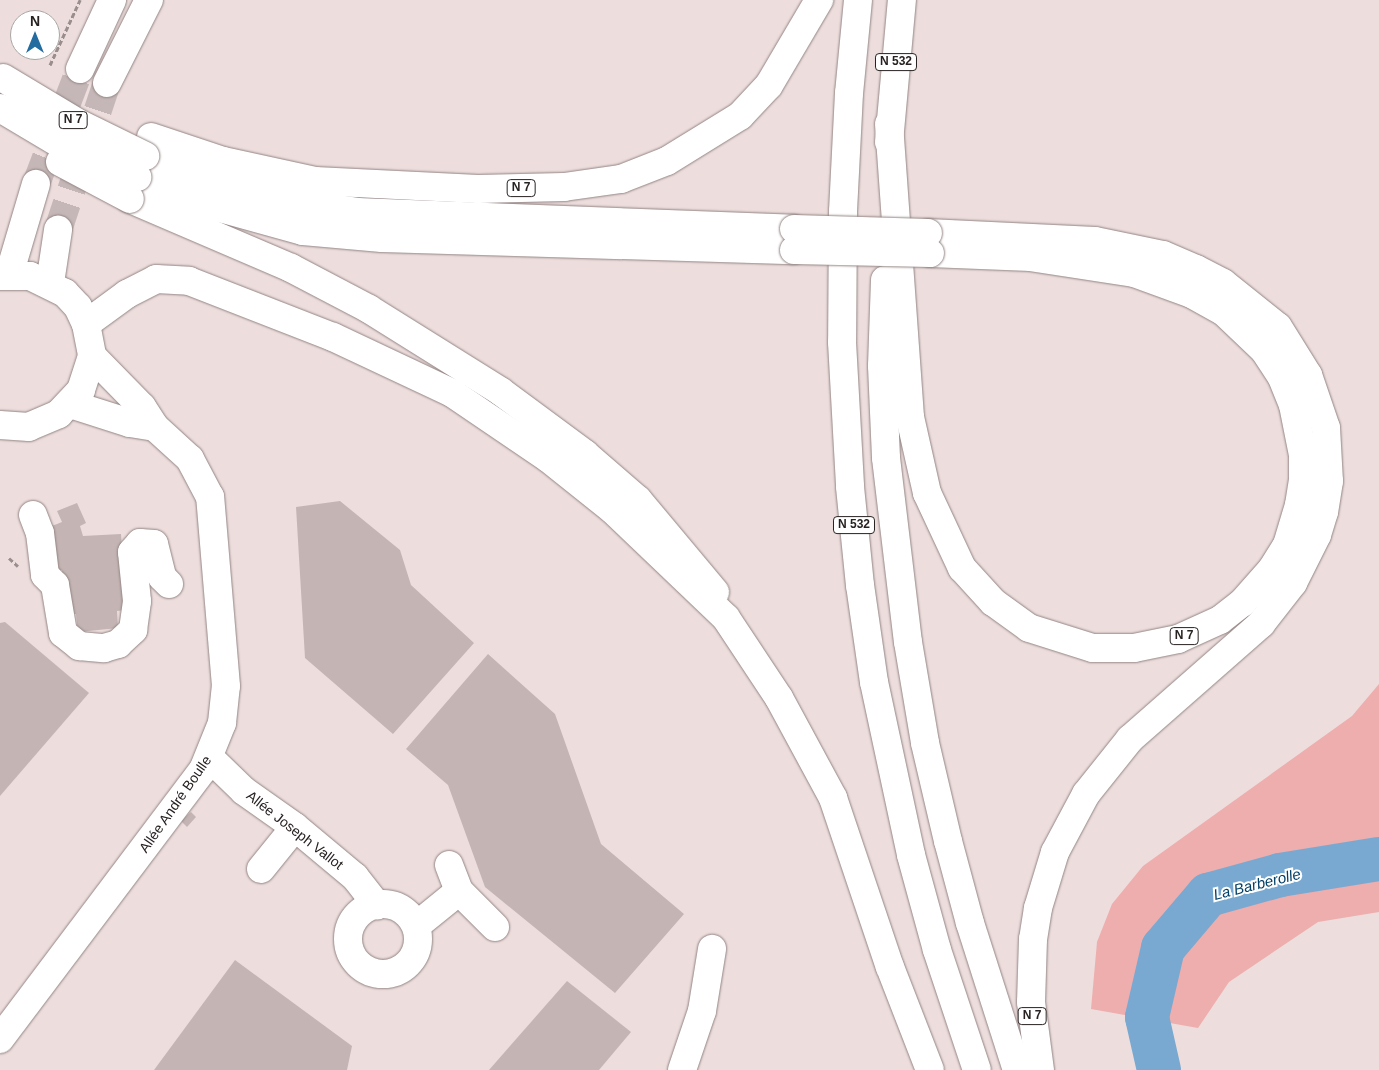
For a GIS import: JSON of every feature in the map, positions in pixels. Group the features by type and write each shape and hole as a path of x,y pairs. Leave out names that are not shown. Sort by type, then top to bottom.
{"main road":[{"path":"80,69 112,0"},
{"path":"107,83 149,0"},
{"name":"N 7","path":"0,129 141,167 223,161 315,181 478,189 564,187 621,179 667,161 740,116 769,85 819,0"},
{"name":"N 532","path":"858,0 849,93 842,333 854,526 874,682 890,765 937,950 977,1070"},
{"name":"N 532","path":"902,0 889,124 882,366 886,458 895,552 925,743 948,841 970,923 1017,1070"},
{"name":"N 7","path":"2,77 78,123 291,268 369,309 500,391 585,454 638,500 712,586 726,618 779,698 833,798 890,967 930,1070"},
{"name":"N 7","path":"0,108 69,149 282,201 357,212 794,240 929,243 1095,241 1163,255 1196,269 1223,283 1278,327 1308,375 1320,404 1327,437 1328,481 1324,512 1317,535 1293,583 1261,624 1130,739 1086,794 1055,852 1038,908 1033,939 1031,1002 1040,1070"},
{"name":"N 7","path":"889,124 910,417 927,493 962,568 993,602 1029,628 1093,648 1134,648 1178,639 1220,620 1242,603 1267,576 1287,545 1300,505 1303,479 1303,455 1293,405 1281,376 1258,344 1224,312 1192,294 1134,273 929,243"},
{"path":"5,433 45,422 70,404 81,390 92,356 86,324 78,307 50,283 30,276 5,276 36,184"},
{"path":"50,283 58,230"},
{"name":"N 7","path":"86,324 127,294 156,279 173,278 188,281 333,337 452,393 548,458 613,510 726,618"},
{"name":"Allée André Boulle","path":"0,1039 210,758 222,723 226,686 210,497 190,458 155,427 142,407 92,356"},
{"path":"70,404 130,423 155,427"},
{"path":"33,515 40,533 44,575 54,585 62,633 79,646 104,648 118,644 133,630 137,601 132,552 140,543 154,544 162,577 169,584"},
{"name":"Allée Joseph Vallot","path":"210,758 244,791 296,827 355,877 377,905"},
{"path":"261,868 296,827"},
{"path":"450,864 459,891 495,927"},
{"path":"416,926 459,891"},
{"path":"377,905 400,908 416,926 417,949 404,966 386,973 366,969 351,951 350,933 356,917 377,905"},
{"path":"682,1070 702,1011 712,949"}],"path":[{"path":"50,65 80,0"}],"shaded area":[{"path":"1379,684 1379,912 1318,922 1229,982 1198,1028 1091,1009 1097,942 1112,904 1143,866 1352,716"}],"building":[{"path":"340,501 400,550 411,585 474,643 393,734 305,658 296,507"},
{"path":"77,503 86,523 80,526 83,536 121,534 126,610 117,611 118,628 78,632 76,614 65,614 62,570 49,571 47,528 62,522 57,511"},
{"path":"5,622 89,693 0,796 0,623"},
{"path":"488,654 555,714 601,844 684,914 615,993 485,887 448,785 406,749"},
{"path":"191,812 196,817 187,827 181,821"},
{"path":"235,960 352,1046 347,1070 154,1070"},
{"path":"567,981 631,1032 599,1070 489,1070"}],"waterway":[{"name":"La Barberolle","path":"1159,1070 1147,1017 1163,948 1208,895 1280,875 1379,859"}],"tunnel":[{"path":"36,184 80,69"},
{"path":"58,230 107,83"}]}
